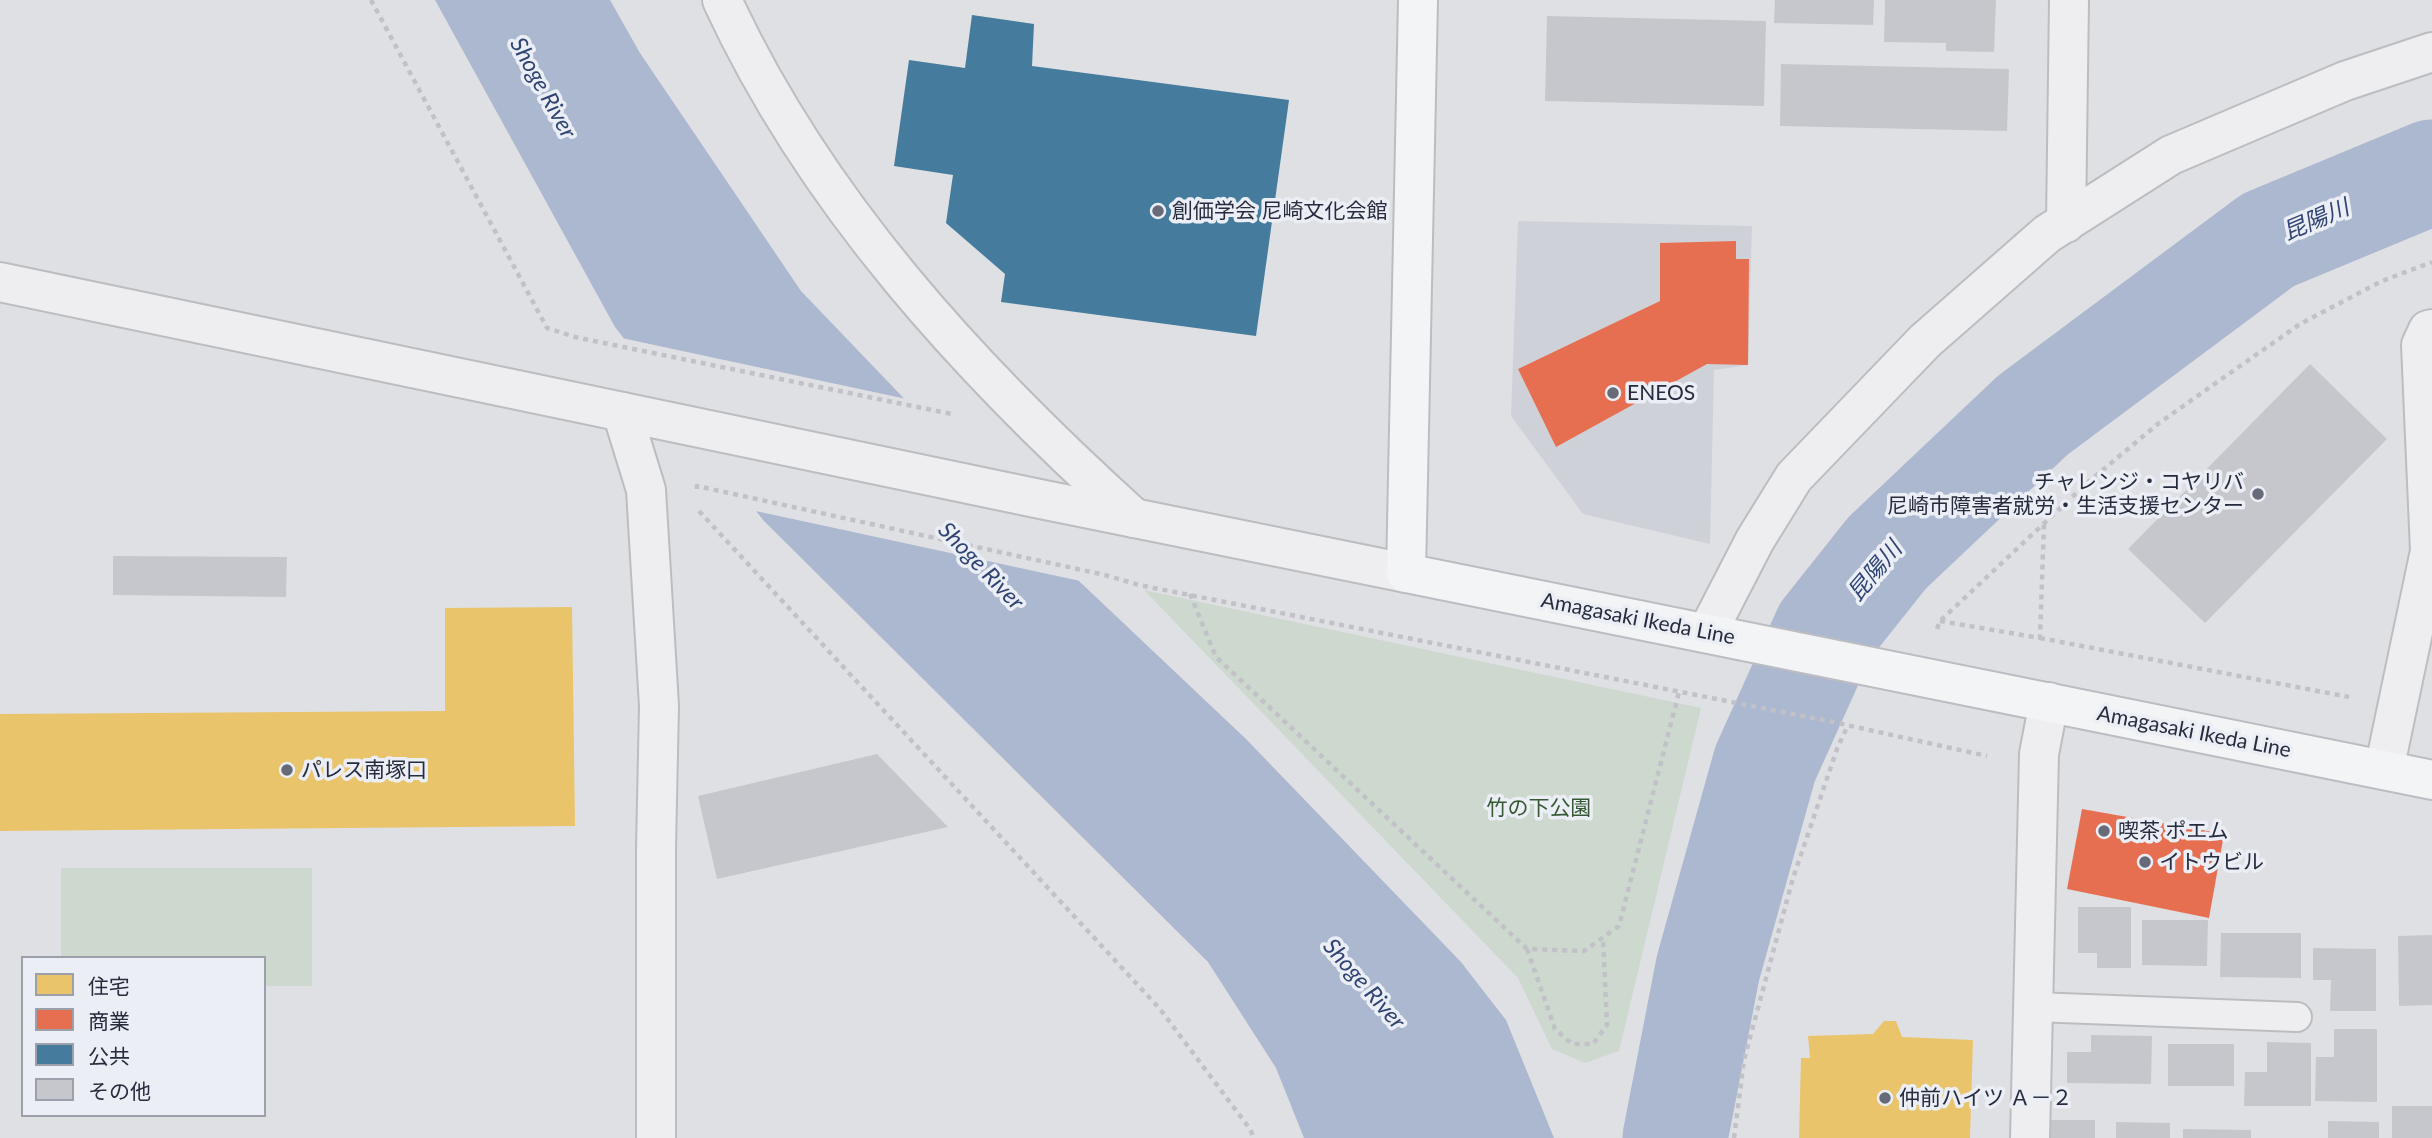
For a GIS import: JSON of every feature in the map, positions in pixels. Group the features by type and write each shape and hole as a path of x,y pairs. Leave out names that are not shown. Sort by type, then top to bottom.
{"main road":[{"path":"1406,573 1418,0"},
{"name":"Amagasaki Ikeda Line","path":"1406,573 2432,780"}],"street":[{"path":"722,0 745,51 824,180 934,318 1065,456 1134,518"},
{"path":"2066,223 2069,0"},
{"path":"1707,633 1755,540 1794,477 1925,341 2047,234 2171,155 2345,81 2432,52"},
{"path":"0,282 1406,573"},
{"path":"2384,770 2430,551 2421,345 2428,330 2432,329"},
{"path":"631,414 646,491 659,706 656,1138"},
{"path":"2030,1138 2039,754 2049,702"}],"lane":[{"path":"2035,1007 2297,1017"}],"path":[{"path":"371,0 547,328 575,337 957,415"},
{"path":"1921,676 1940,621 2086,484 2159,424 2300,324 2382,281 2432,262"},
{"path":"698,498 697,486 1105,575 1139,585 1848,725 1995,757"},
{"path":"698,510 1160,1009 1254,1138"},
{"path":"2040,638 2044,523"},
{"path":"1190,594 1216,657 1527,949 1555,1029 1572,1044 1593,1044 1607,1025 1603,937"},
{"path":"1940,621 2398,706"},
{"path":"1527,949 1584,951 1619,926 1679,692"},
{"path":"1734,1138 1744,1060 1793,878 1837,749 1848,725"}],"shaded area":[{"name":"ENEOS","path":"1518,221 1752,226 1748,365 1714,370 1710,544 1583,514 1511,416"}],"green space":[{"name":"竹の下公園","path":"1144,590 1701,708 1619,1051 1585,1063 1552,1049 1518,978"},
{"path":"61,868 312,868 312,986 266,986 266,956 61,956"}],"water":[{"name":"Shoge River","path":"435,0 610,0 640,53 801,291 1080,582 1246,739 1461,962 1506,1020 1554,1138 1304,1138 1276,1068 1208,962 763,520 615,327"}],"pier":[{"path":"617,337 911,400 1085,582 751,510"}],"building: 住宅":[{"name":"パレス南塚口","path":"572,607 575,826 0,831 0,714 445,711 445,608"},
{"name":"仲前ハイツ Ａ－２","path":"1884,1021 1896,1021 1902,1037 1973,1040 1970,1138 1799,1138 1801,1058 1810,1058 1808,1036 1873,1034"}],"building: 商業":[{"path":"1736,241 1736,259 1749,259 1748,365 1707,364 1556,447 1518,369 1660,301 1660,243"},
{"name":"イトウビル","path":"2082,809 2224,834 2209,918 2067,889"}],"building: 公共":[{"path":"972,15 1034,24 1032,66 1289,100 1256,336 1001,302 1005,274 946,223 953,175 894,166 909,60 965,68"}],"building: その他":[{"path":"1775,0 1874,0 1873,25 1774,23"},
{"path":"1885,0 1996,0 1994,52 1946,51 1946,43 1884,42"},
{"path":"1547,16 1766,21 1764,106 1545,101"},
{"path":"1781,64 2009,69 2007,131 1780,126"},
{"name":"チャレンジ・コヤリバ 尼崎市障害者就労・生活支援センター","path":"2310,364 2387,439 2205,623 2128,549"},
{"path":"113,556 287,557 286,597 113,595"},
{"path":"877,754 948,827 717,879 698,796"},
{"path":"2078,907 2131,907 2131,968 2097,968 2097,953 2078,953"},
{"path":"2142,920 2208,920 2207,966 2142,965"},
{"path":"2221,933 2301,933 2301,978 2220,977"},
{"path":"2432,935 2432,1005 2399,1006 2398,936"},
{"path":"2313,948 2376,949 2376,1011 2330,1011 2331,980 2313,980"},
{"path":"2334,1029 2377,1029 2377,1102 2315,1101 2316,1057 2334,1057"},
{"path":"2091,1035 2152,1036 2151,1084 2067,1083 2067,1052 2091,1052"},
{"path":"2267,1042 2311,1043 2311,1106 2244,1106 2245,1072 2267,1072"},
{"path":"2168,1044 2234,1044 2234,1086 2168,1086"},
{"path":"2392,1106 2432,1106 2432,1138 2392,1138"},
{"path":"2048,1120 2095,1120 2095,1138 2048,1138"},
{"path":"2328,1121 2379,1122 2379,1138 2328,1138"},
{"path":"2116,1122 2170,1123 2170,1138 2116,1138"},
{"path":"2183,1129 2251,1130 2251,1138 2183,1138"}],"waterway":[{"name":"昆陽川","path":"1675,1138 1708,968 1765,764 1825,631 1887,553 2033,415 2268,240 2432,172"}],"place":[{"name":"創価学会 尼崎文化会館","path":"1158,211"},
{"name":"ENEOS","path":"1613,393"},
{"name":"チャレンジ・コヤリバ 尼崎市障害者就労・生活支援センター","path":"2258,494"},
{"name":"パレス南塚口","path":"287,770"},
{"name":"喫茶 ポエム","path":"2104,831"},
{"name":"イトウビル","path":"2145,862"},
{"name":"仲前ハイツ Ａ－２","path":"1885,1098"}]}
